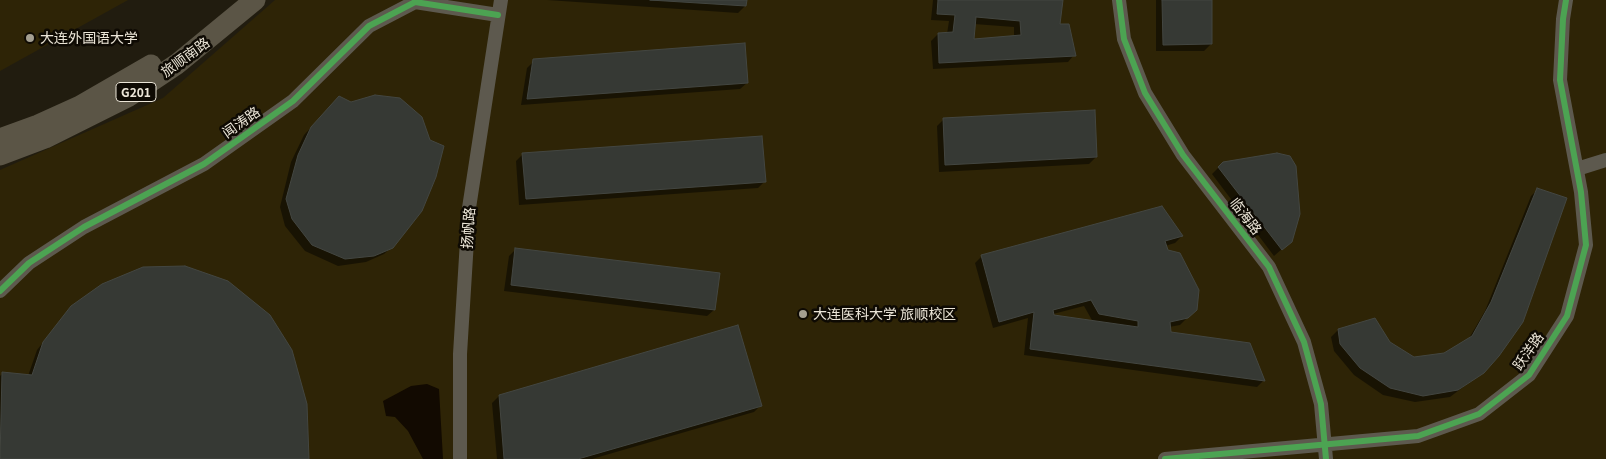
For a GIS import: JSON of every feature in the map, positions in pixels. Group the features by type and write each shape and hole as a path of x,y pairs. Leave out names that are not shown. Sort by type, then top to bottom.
{"highway":[{"name":"旅顺南路","path":"0,139 38,125 120,84 168,54 210,22 233,0"},
{"name":"旅顺南路","path":"0,155 45,138 129,96 177,64 255,0"}],"street":[{"name":"扬帆路","path":"460,459 460,354 469,208 498,15 502,0"},
{"name":"临海路","path":"1119,0 1124,39 1145,93 1183,155 1269,267 1293,317 1304,342 1321,404 1326,452"},
{"name":"跃洋路","path":"1165,459 1326,452 1418,436 1479,414 1529,375 1567,316 1586,245 1581,192 1560,80 1563,19 1566,0"},
{"name":"闻涛路","path":"0,291 29,263 84,228 204,164 293,101 369,26 415,2 498,15"},
{"path":"1577,169 1606,160"}],"shaded area":[{"name":"大连外国语大学","path":"0,0 128,0 0,71"},
{"name":"大连医科大学 旅顺校区","path":"275,0 1606,0 1606,459 0,459 0,170 163,98"},
{"path":"427,384 439,389 443,459 423,459 408,431 395,417 386,416 383,401 411,386"}],"building":[{"path":"650,0 747,0 746,6"},
{"path":"938,0 1063,0 1060,24 1069,24 1076,56 939,63 938,33 953,32 955,15 937,14","holes":["976,17 1020,21 1021,35 974,39"]},
{"path":"1162,0 1212,0 1212,44 1163,45"},
{"path":"745,43 748,83 527,99 533,59"},
{"path":"375,95 400,98 422,117 430,140 444,146 436,177 422,211 393,248 374,256 345,259 312,245 292,219 286,199 298,155 311,127 339,96 351,102"},
{"path":"1095,110 1097,157 945,165 943,118"},
{"path":"762,136 766,182 526,199 522,153"},
{"path":"1277,153 1290,156 1296,166 1300,214 1292,242 1282,250 1218,167 1223,162"},
{"path":"1537,188 1567,198 1523,322 1499,356 1484,373 1458,390 1423,396 1390,388 1360,368 1340,344 1338,329 1375,318 1390,342 1414,357 1444,353 1472,336 1491,302"},
{"path":"1162,206 1183,236 1165,241 1168,250 1180,253 1199,290 1197,310 1188,318 1170,322 1171,332 1250,343 1265,381 1030,349 1034,312 999,322 981,255","holes":["1091,300 1099,314 1138,321 1138,327 1054,315 1053,310"]},
{"path":"515,248 720,273 715,310 511,285"},
{"path":"185,266 228,281 270,315 292,350 307,404 309,459 0,459 2,372 32,375 43,342 71,306 102,284 143,267"},
{"path":"738,325 762,406 578,459 504,459 499,395"}],"cycle path":[{"path":"1119,0 1124,39 1145,93 1183,155 1269,267 1304,342 1321,404 1326,459"},
{"path":"1165,459 1418,436 1479,414 1529,375 1567,316 1586,245 1581,192 1560,80 1563,19 1566,0"},
{"path":"0,291 29,263 84,227 204,164 293,101 369,26 415,2 498,15"}],"place":[{"name":"大连外国语大学","path":"30,38"},
{"name":"大连医科大学 旅顺校区","path":"803,314"}]}
